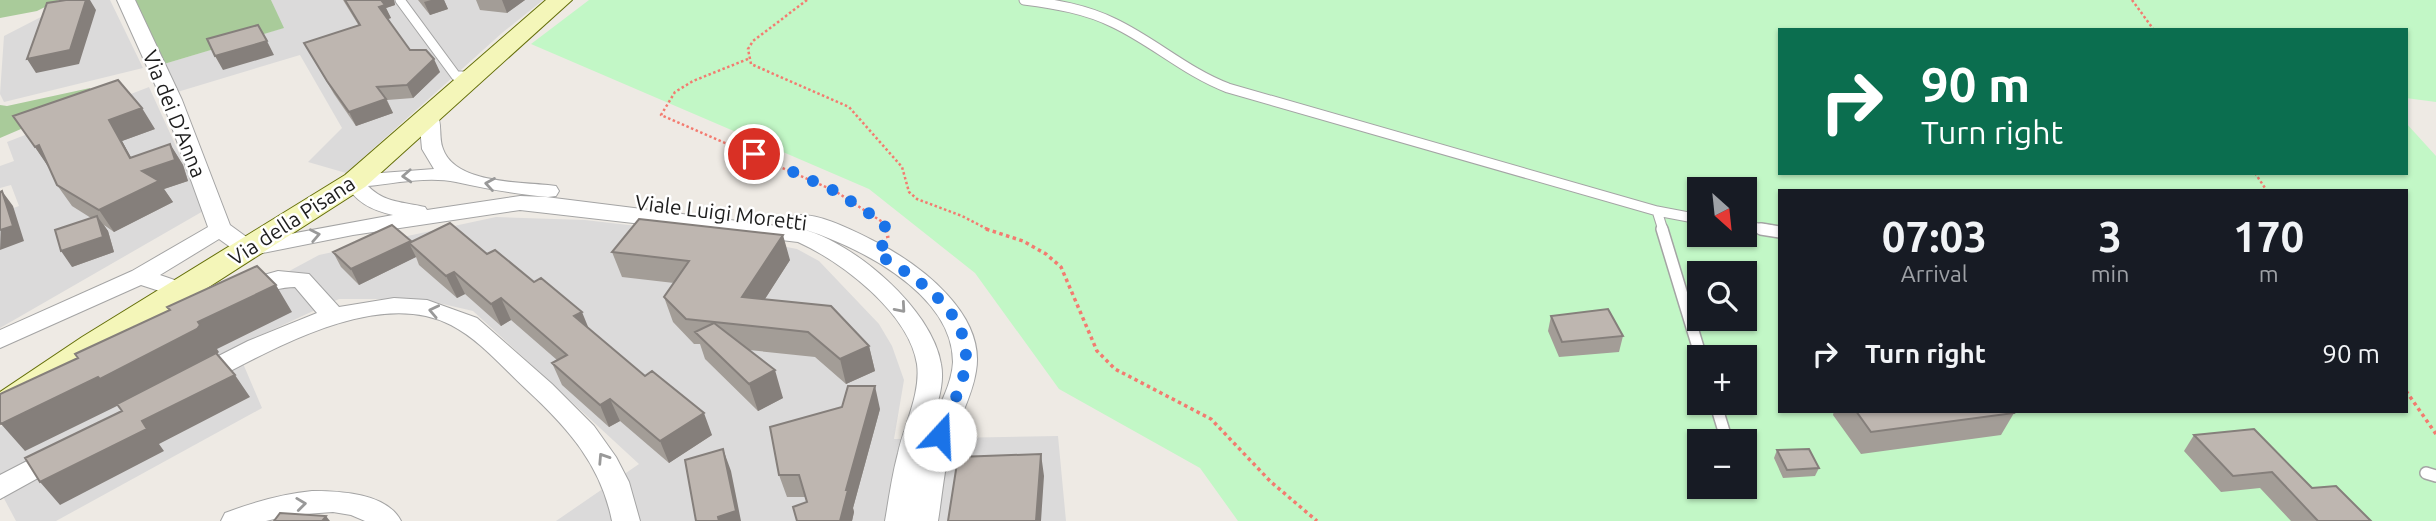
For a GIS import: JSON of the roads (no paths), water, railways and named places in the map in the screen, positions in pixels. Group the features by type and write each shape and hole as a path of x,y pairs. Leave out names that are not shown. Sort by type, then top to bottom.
{"main road":[{"name":"Via della Pisana","path":"0,410 142,315 355,181 560,0"}],"street":[{"name":"Via dei D’Anna","path":"126,0 172,100 220,229"},
{"name":"Viale Luigi Moretti","path":"429,116 432,150 442,167 458,176"},
{"name":"Viale Luigi Moretti","path":"444,214 387,206 365,196 355,181 418,175 458,176 489,184 797,220 830,229 914,276 941,301 959,330 965,349 965,366 938,443 924,521"},
{"name":"Viale Luigi Moretti","path":"248,249 353,228 504,205 539,204 781,232 822,243 896,302 922,339 929,364 929,386 911,452 899,521"},
{"path":"0,340 141,276 220,229 248,249"},
{"path":"141,276 181,290"},
{"path":"868,277 895,276 912,288 937,314 957,356 965,366"},
{"path":"142,315 292,277 304,281 333,316"},
{"path":"179,388 278,337 333,316 405,307 445,313 466,322 554,400 588,435 617,482 626,521"},
{"path":"0,488 80,442"},
{"path":"235,521 278,507 331,502 365,508 387,521"}],"lane":[{"path":"400,0 456,76 472,76"},
{"path":"1024,0 1073,7 1105,19 1185,69 1228,88 1657,211 1687,217"},
{"path":"1657,211 1698,345"},
{"path":"1757,228 1778,232"}]}
